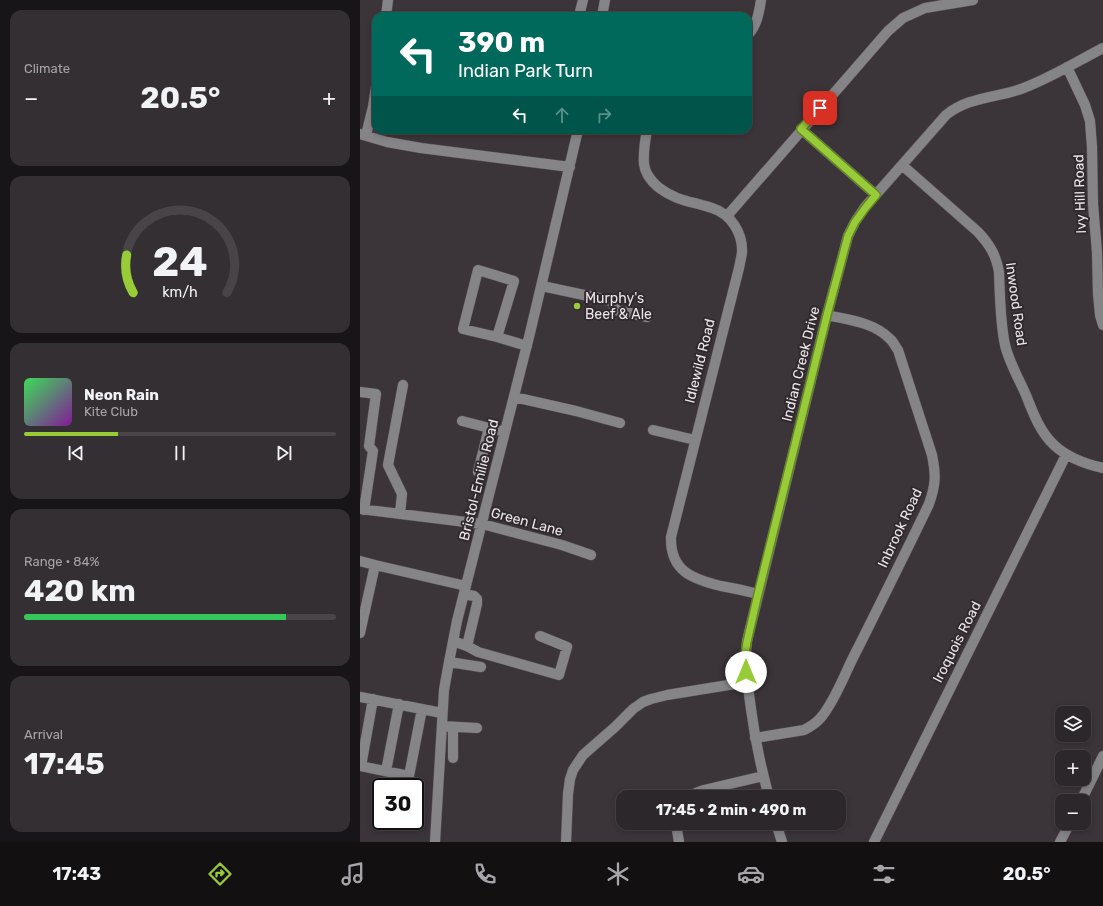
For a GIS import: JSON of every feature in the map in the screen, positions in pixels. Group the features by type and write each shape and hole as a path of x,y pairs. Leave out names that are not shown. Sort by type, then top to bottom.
{"street":[{"path":"386,12 388,0"},
{"path":"580,12 583,0"},
{"path":"603,12 605,0"},
{"path":"752,30 757,21 761,0"},
{"path":"727,216 801,129 888,31 903,18 925,8 972,0"},
{"name":"Indian Creek Drive","path":"767,790 755,738 747,682 745,655 758,594 848,236 855,222 866,207 946,115 970,101 1020,89 1038,82 1103,48"},
{"name":"Ivy Hill Road","path":"1067,67 1085,105 1090,121 1098,294 1100,315 1103,325"},
{"path":"372,110 363,134 387,142 421,148 570,167"},
{"path":"801,129 876,195"},
{"name":"Bristol-Emilie Road","path":"436,842 442,713 444,690 453,641 542,286 577,134"},
{"name":"Idlewild Road","path":"646,134 644,164 651,180 660,189 676,198 718,210 727,216 733,222 739,233 742,253 671,536 672,552 680,568 692,577 705,582 758,594"},
{"name":"Inwood Road","path":"902,165 978,232 988,243 995,256 999,272 1001,323 1006,346 1045,436 1066,455 1103,468"},
{"path":"497,337 514,281 478,270 463,329 527,346"},
{"path":"542,286 612,301 616,310 647,317"},
{"name":"Inbrook Road","path":"755,738 810,728 824,714 839,687 855,652 930,504 936,481 932,456 898,350 891,339 875,328 827,315"},
{"path":"400,514 402,494 388,465 403,385"},
{"path":"360,392 376,394 369,446 373,450 362,510"},
{"path":"514,397 620,423"},
{"path":"462,421 505,432"},
{"path":"478,472 489,428"},
{"path":"653,430 695,440"},
{"name":"Iroquois Road","path":"874,842 1066,455"},
{"name":"Green Lane","path":"362,510 482,524 562,545 591,556"},
{"path":"360,561 465,590 474,596 477,599 477,604 467,646"},
{"path":"360,633 375,565"},
{"path":"453,641 478,652 559,675 567,647 540,636"},
{"path":"449,662 481,667"},
{"path":"566,842 568,794 573,770 583,755 633,709 643,702 667,695 747,682"},
{"path":"360,696 442,713"},
{"path":"373,699 360,766 409,776 422,709"},
{"path":"386,771 399,704"},
{"path":"442,726 478,728"},
{"path":"453,727 453,758"},
{"path":"1084,794 1103,756"},
{"path":"704,790 763,776"},
{"path":"677,830 679,842"},
{"path":"778,830 782,842"},
{"path":"1060,842 1066,830"}],"place":[{"name":"Murphy's Beef & Ale","path":"577,306"}],"route":[{"path":"746,672 745,655 758,594 848,236 855,222 876,195 801,129 820,108"}]}
